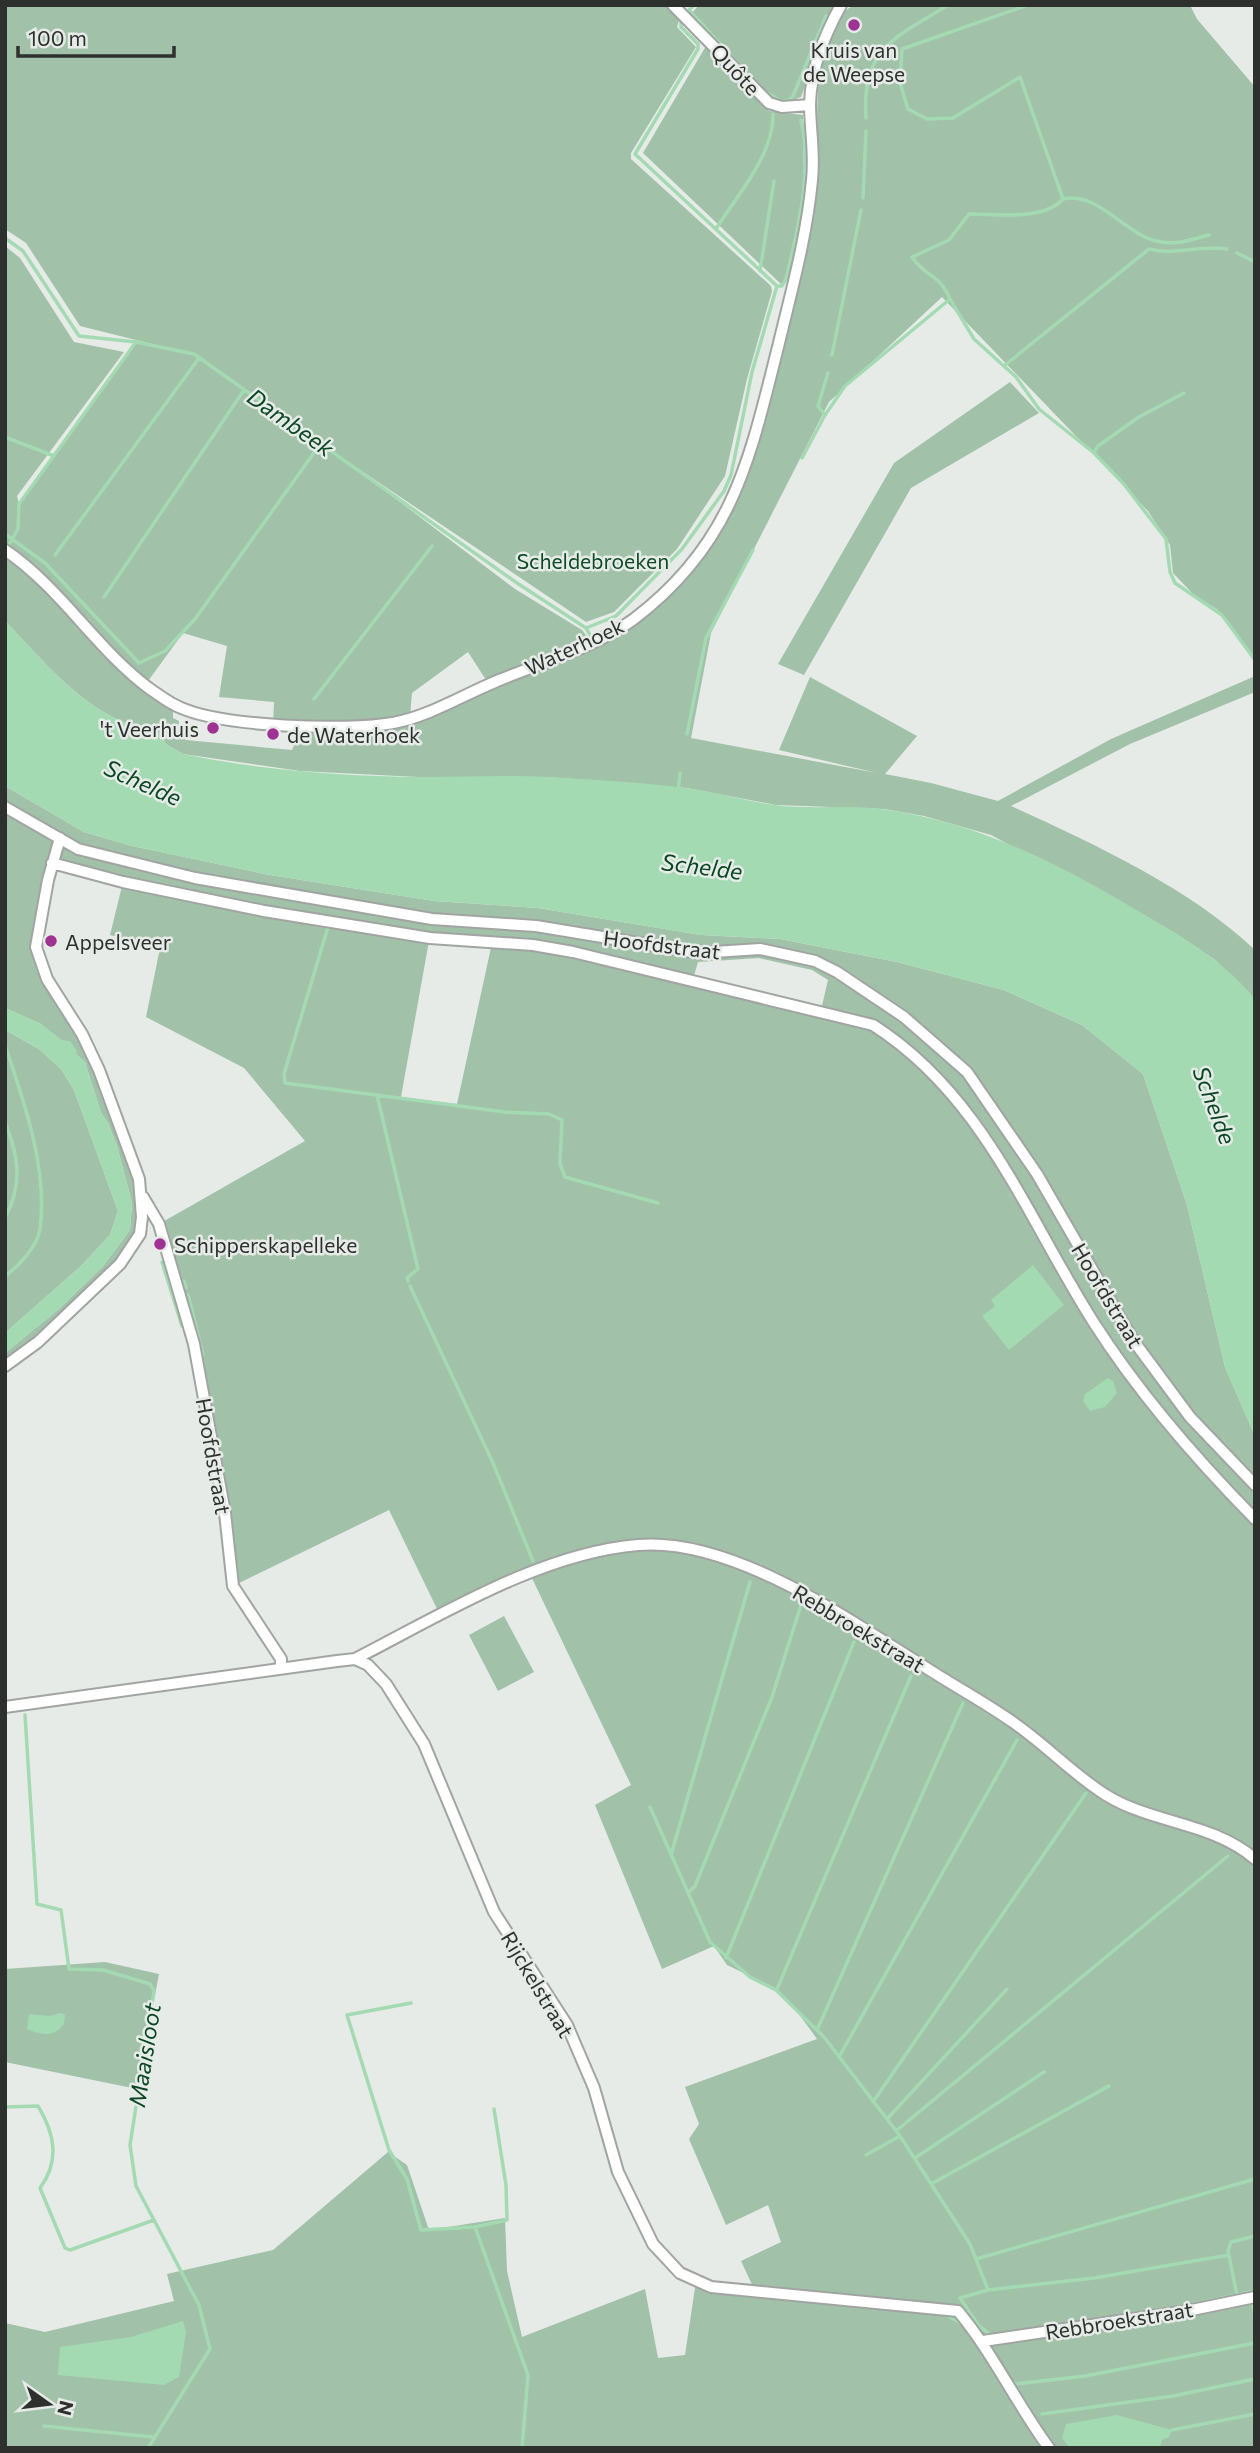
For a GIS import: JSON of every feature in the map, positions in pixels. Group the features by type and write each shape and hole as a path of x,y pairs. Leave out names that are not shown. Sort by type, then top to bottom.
{"street":[{"name":"Quôte","path":"673,5 769,103 782,107 810,105"},
{"name":"Waterhoek","path":"5,550 37,573 148,687 181,708 218,718 306,725 393,723 457,700 611,633 634,619 672,585 708,542 743,480 805,230 813,177 810,105 813,72 829,28 841,5"},
{"path":"5,807 60,838"},
{"name":"Hoofdstraat","path":"5,1366 38,1342 120,1264 140,1234 143,1197 99,1070 38,957 37,936 60,838 78,849 99,856 268,893 432,919 536,926 699,953 760,949 815,961 837,972 904,1017 967,1072 1037,1174 1133,1340 1191,1417 1255,1485"},
{"name":"Hoofdstraat","path":"52,863 123,882 264,911 430,938 533,945 573,952 873,1025 890,1035 950,1089 965,1107 1017,1186 1113,1353 1172,1432 1255,1519"},
{"name":"Hoofdstraat","path":"143,1197 149,1202 162,1234 194,1344 225,1513 233,1586 281,1659 281,1668"},
{"path":"140,1234 162,1234"},
{"name":"Rebbroekstraat","path":"355,1659 440,1615 563,1560 639,1544 678,1546 713,1555 810,1594 1014,1723 1098,1790 1130,1809 1228,1840 1255,1859"},
{"path":"5,1707 355,1659"},
{"name":"Rijckelstraat","path":"355,1659 368,1665 386,1684 424,1744 494,1912 567,2025 594,2088 618,2172 653,2244 680,2273 711,2287 958,2311 983,2341 1027,2417 1049,2448"},
{"name":"Rebbroekstraat","path":"983,2341 1187,2311 1255,2297"}],"green space":[{"name":"Scheldebroeken","path":"5,5 665,5 680,17 677,27 696,47 631,153 631,159 771,286 772,291 747,379 725,476 677,549 614,612 586,622 338,455 515,589 582,630 589,639 619,628 645,614 677,584 726,519 750,468 766,413 809,230 816,190 821,63 827,38 838,18 854,5 1190,5 1197,19 1255,87 1255,658 1217,609 1195,596 1173,573 1170,545 1148,511 942,297 829,402 711,633 691,738 877,773 779,750 810,677 917,736 885,774 998,801 1111,739 1255,676 1255,692 1130,744 1011,806 1139,869 1171,887 1229,928 1255,950 1255,999 1215,960 1175,933 991,835 924,816 884,809 776,805 687,788 547,777 418,777 300,771 183,754 167,745 157,731 133,726 92,704 55,673 5,621 5,246 20,258 74,342 124,352 17,496 19,504 136,342 160,346 80,326 26,243 5,229","holes":["183,633 227,646 219,697 274,702 273,723 306,725 306,735 297,738 292,750 186,740 178,733 179,721 173,718 173,708 143,688","468,652 488,683 410,717 412,693"]},
{"path":"699,5 833,5 801,97 787,102 769,98 690,15"},
{"path":"706,46 769,111 803,115 804,186 787,280 782,285 643,153"},
{"path":"1010,382 1039,413 911,488 804,675 778,664 894,463"},
{"path":"5,786 84,832 132,846 270,875 434,901 538,908 701,935 780,939 897,962 1004,990 1082,1025 1143,1074 1187,1205 1225,1367 1255,1436 1255,2448 5,2448 5,2323 45,2332 174,2301 167,2274 273,2250 388,2152 407,2165 429,2230 505,2218 507,2271 522,2337 645,2289 658,2358 685,2355 696,2281 755,2291 741,2261 781,2242 768,2205 726,2225 689,2139 699,2124 685,2087 817,2039 791,2003 775,1988 727,1965 714,1946 662,1969 595,1805 631,1785 530,1574 440,1615 389,1510 233,1586 203,1397 159,1224 305,1141 244,1068 146,1017 160,948 110,935 123,882 52,863 37,915 35,947 82,1034 143,1197 131,1251 5,1366 5,1353 59,1309 103,1266 130,1230 132,1203 117,1146 101,1113 85,1062 41,1024 5,1008","holes":["429,941 492,943 457,1104 401,1097","759,958 812,970 828,980 821,1010 693,979 698,962"]},
{"path":"5,1030 39,1049 61,1069 74,1090 118,1211 110,1235 80,1267 5,1333"},
{"path":"504,1616 534,1672 498,1691 469,1635"},
{"path":"105,1962 159,1974 137,2089 5,2062 5,1969"}],"water":[{"name":"Schelde","path":"5,621 73,690 112,716 133,726 157,731 167,745 183,754 331,774 420,777 534,776 652,784 775,805 860,807 921,816 984,835 1045,860 1182,937 1214,959 1255,999 1255,1436 1225,1367 1187,1205 1143,1074 1082,1025 1004,990 897,962 780,939 701,935 538,908 434,901 270,875 132,846 84,832 5,786"},
{"path":"5,1008 41,1024 62,1040 70,1041 77,1051 76,1054 85,1062 101,1113 117,1146 132,1203 130,1230 103,1266 59,1309 5,1353 5,1333 80,1267 110,1235 118,1211 74,1090 61,1069 39,1049 5,1030"},
{"path":"1033,1265 1064,1305 1009,1350 982,1316 995,1306 991,1300"},
{"path":"1108,1378 1113,1381 1117,1393 1105,1407 1090,1411 1083,1401 1085,1394"},
{"path":"61,2013 65,2015 64,2024 56,2032 42,2034 27,2029 29,2014 49,2016"},
{"path":"183,2321 186,2332 179,2377 164,2385 58,2375 60,2347 131,2337"},
{"path":"1117,2415 1172,2430 1169,2437 1162,2440 1160,2448 1070,2448 1062,2438 1066,2424"}],"waterway":[{"path":"694,5 689,10 754,81"},
{"path":"866,118 869,75 876,60 898,37 948,5"},
{"path":"825,415 845,386 950,299 941,284 912,257 949,240 969,214 1032,213 1044,211 1063,199 1020,77 953,118 927,119 908,109 900,83 902,49 1028,5"},
{"path":"764,91 781,101 789,100 793,96 826,16"},
{"path":"586,628 616,616 682,549 724,491 731,475 752,372 777,286 635,154 698,49 698,44 681,27 681,21"},
{"path":"716,229 761,159 772,129 773,114"},
{"path":"777,286 782,286 786,279 803,200 805,160 801,120"},
{"path":"863,198 866,131"},
{"path":"760,271 774,181"},
{"path":"1063,199 1076,198 1089,202 1136,232 1161,242 1179,242 1209,235"},
{"path":"832,355 861,210"},
{"name":"Dambeek","path":"5,238 23,251 79,336 136,342 194,354 517,583 586,628 590,635"},
{"path":"1004,366 1149,249 1227,249"},
{"path":"1237,253 1255,262"},
{"path":"950,299 974,339 1016,377 1039,409 1094,453 1123,483 1166,539 1170,572 1175,583 1222,615 1255,660"},
{"path":"10,543 18,529 19,504 136,342"},
{"path":"55,555 199,358"},
{"path":"802,458 825,415 818,406 828,373"},
{"path":"104,597 244,390"},
{"path":"1094,453 1098,446 1139,417 1184,393"},
{"path":"5,437 54,456"},
{"path":"5,534 45,563 139,663 165,651 195,619 321,443"},
{"path":"314,699 432,546"},
{"path":"687,734 706,638 753,550"},
{"path":"678,792 680,773"},
{"path":"328,927 284,1074 285,1083 505,1112 549,1114 562,1120 560,1164 565,1177 658,1203"},
{"path":"5,1045 33,1135 42,1206 40,1229 35,1243 5,1276"},
{"path":"377,1095 418,1269 407,1278 408,1281"},
{"path":"5,1122 17,1170 15,1194 5,1218"},
{"path":"162,1262 182,1326"},
{"path":"184,1281 186,1288"},
{"path":"410,1286 493,1463 533,1561"},
{"path":"188,1295 203,1355"},
{"path":"671,1855 750,1582"},
{"path":"688,1893 695,1886 772,1697 801,1605"},
{"path":"726,1958 854,1642"},
{"path":"777,1989 911,1676"},
{"path":"817,2030 963,1703"},
{"name":"Maaisloot","path":"25,1715 37,1904 61,1910 69,1969 103,1970 150,1984 154,1991 130,2145 136,2186 199,2305 210,2349 148,2448"},
{"path":"839,2057 1017,1740"},
{"path":"873,2102 1086,1793"},
{"path":"650,1807 710,1942 750,1977 776,1990 824,2037 900,2136 970,2244 988,2290"},
{"path":"896,2131 1228,1856"},
{"path":"887,2119 1007,1989"},
{"path":"411,2003 347,2015 389,2150 407,2179 421,2230 475,2227"},
{"path":"915,2158 1044,2072"},
{"path":"931,2184 1109,2086"},
{"path":"5,2107 38,2106 44,2116 51,2137 53,2158 51,2168 40,2188 65,2248 70,2250 154,2220"},
{"path":"494,2109 506,2185 507,2220 475,2227 528,2375 522,2448"},
{"path":"866,2155 900,2136"},
{"path":"976,2259 1255,2179"},
{"path":"1237,2295 1228,2251 1231,2242 1255,2236"},
{"path":"992,2336 979,2326 960,2298 988,2290 1094,2278 1229,2255"},
{"path":"1180,2307 1255,2291"},
{"path":"1252,2302 1255,2316"},
{"path":"944,2314 961,2323"},
{"path":"1166,2320 1181,2317"},
{"path":"1015,2384 1085,2376 1255,2343"},
{"path":"1042,2414 1173,2396 1255,2379"},
{"path":"1172,2430 1255,2414"},
{"path":"44,2426 153,2437"}],"place":[{"name":"Kruis van de Weepse","path":"854,25"},
{"name":"'t Veerhuis","path":"213,728"},
{"name":"de Waterhoek","path":"273,734"},
{"name":"Appelsveer","path":"51,941"},
{"name":"Schipperskapelleke","path":"160,1244"}]}
